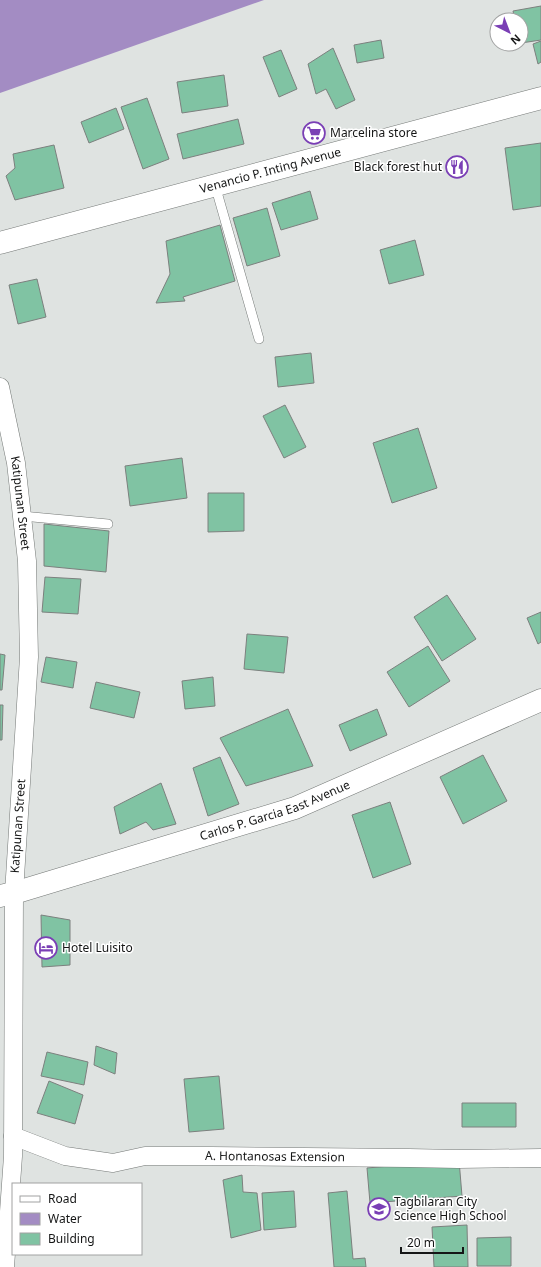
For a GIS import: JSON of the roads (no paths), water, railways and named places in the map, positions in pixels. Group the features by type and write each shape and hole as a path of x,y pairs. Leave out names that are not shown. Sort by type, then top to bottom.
{"main road":[{"name":"Venancio P. Inting Avenue","path":"0,242 541,98"},
{"name":"Carlos P. Garcia East Avenue","path":"7,895 295,808 541,700"}],"street":[{"name":"Katipunan Street","path":"0,388 16,463 28,561 29,657 7,895 13,1156 5,1267"},
{"name":"A. Hontanosas Extension","path":"13,1136 65,1156 112,1162 146,1156 458,1159 541,1158"}],"lane":[{"path":"215,185 258,339"},
{"path":"22,516 108,524"}],"water":[{"path":"0,0 264,0 0,93"}],"place":[{"name":"Marcelina store","path":"314,133"},
{"name":"Black forest hut","path":"457,167"},
{"name":"Hotel Luisito","path":"46,948"},
{"name":"Tagbilaran City Science High School","path":"379,1209"}]}
